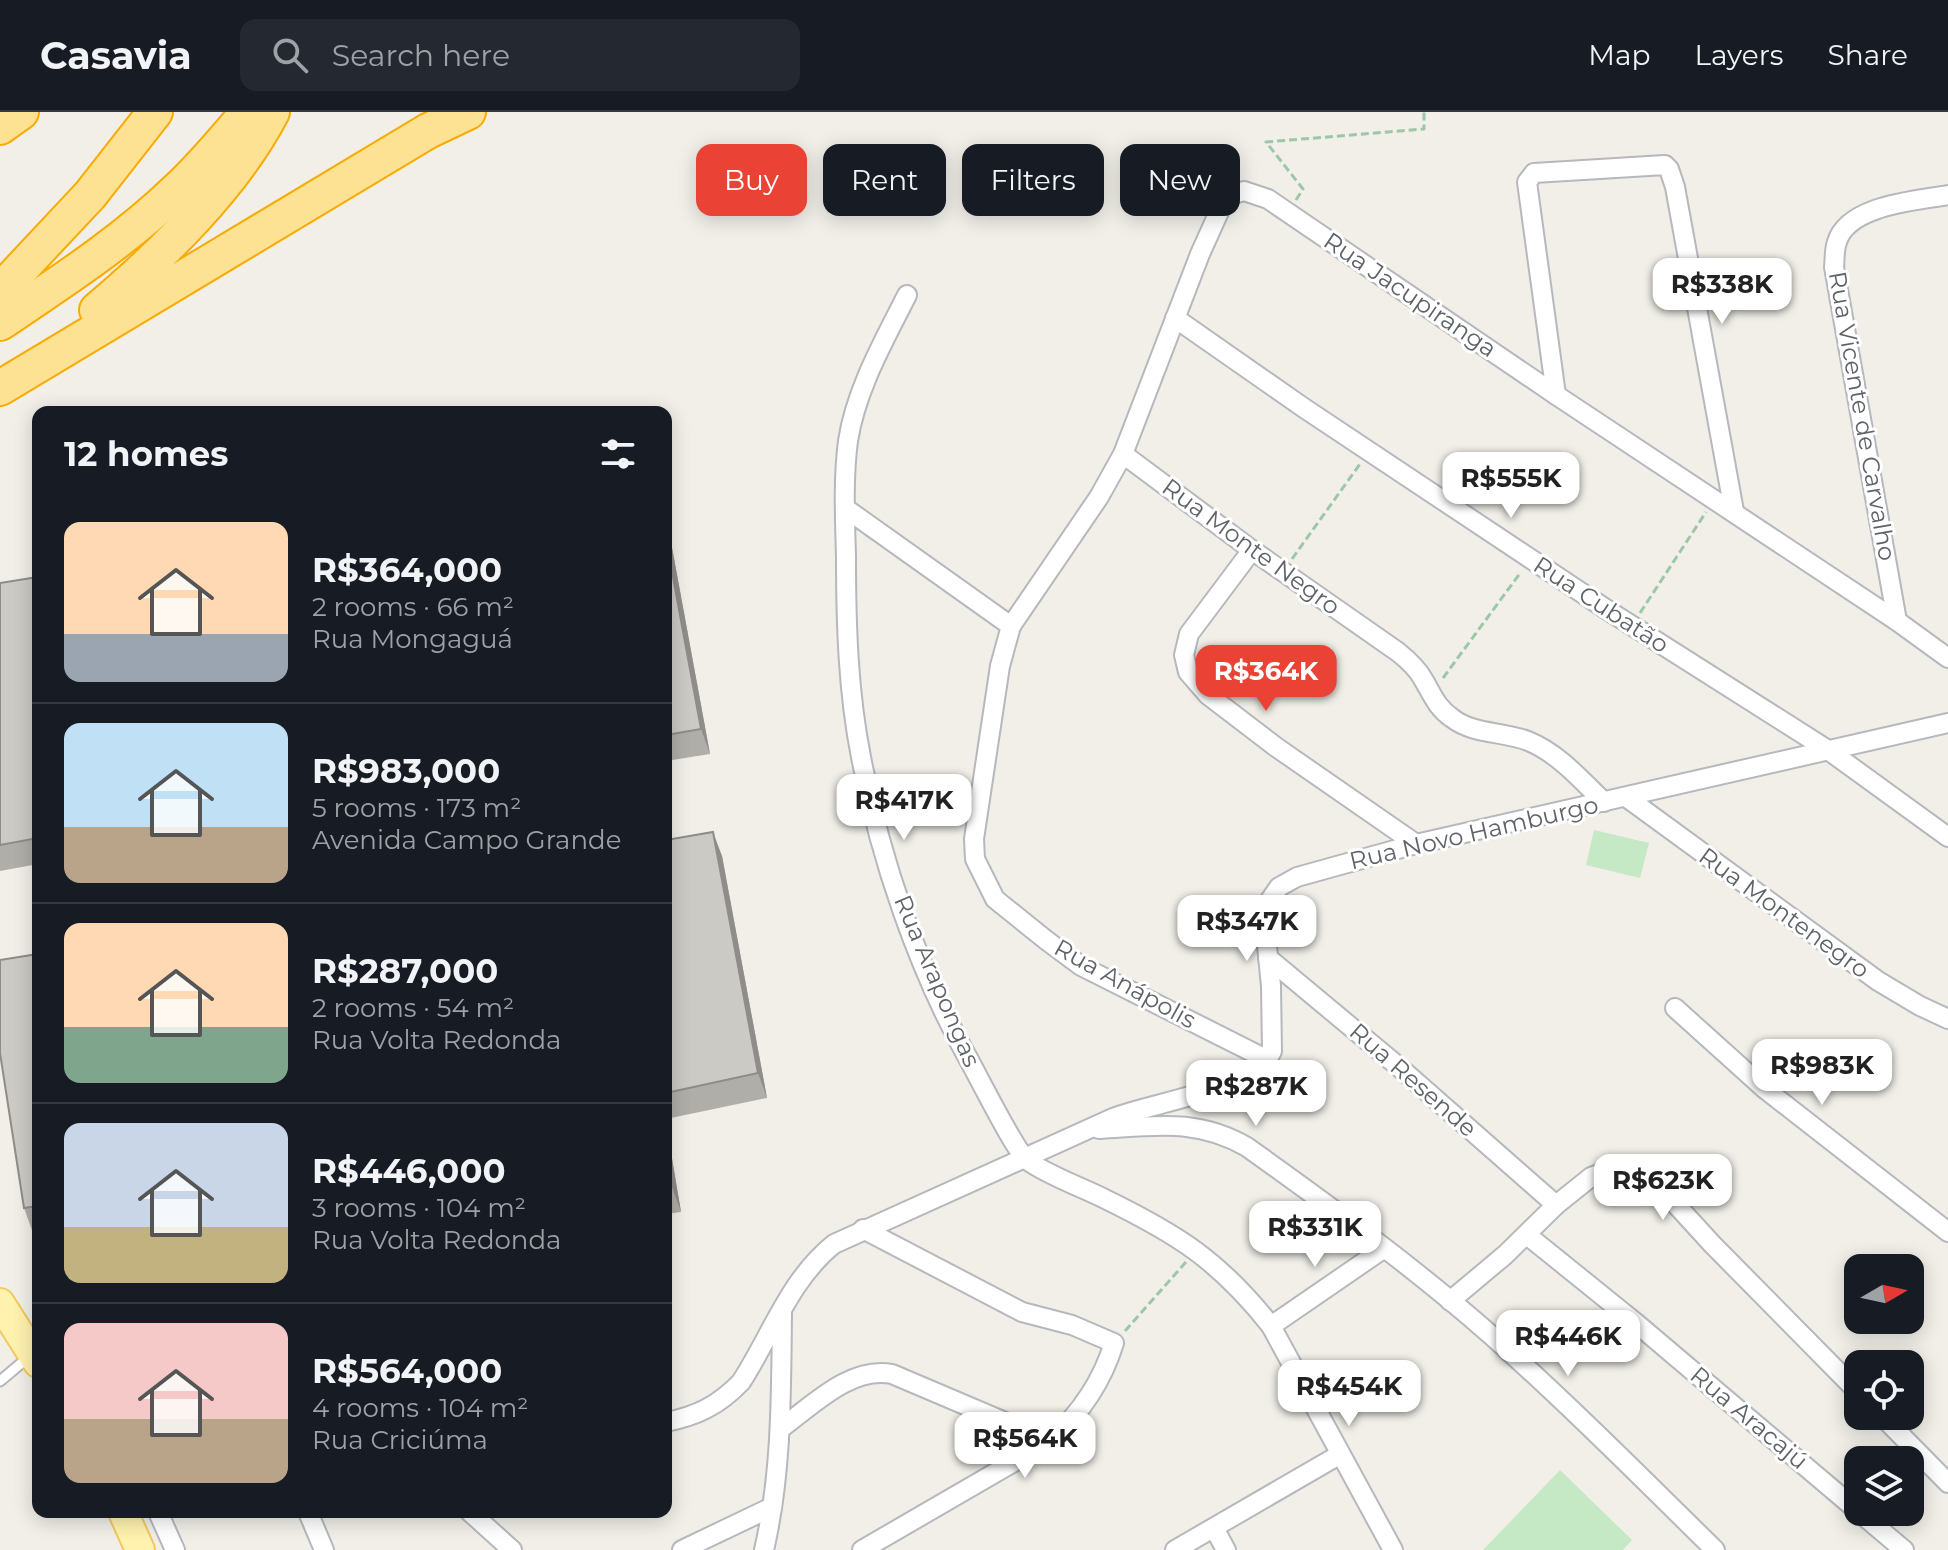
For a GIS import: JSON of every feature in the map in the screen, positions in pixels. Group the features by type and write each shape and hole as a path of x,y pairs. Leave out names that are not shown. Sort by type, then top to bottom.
{"highway":[{"path":"0,127 21,112"},
{"path":"0,291 90,195 155,112"},
{"path":"0,323 113,243 176,192 248,112"},
{"path":"0,381 94,313 151,263 185,229 226,179 272,112"},
{"path":"0,388 428,131 468,112"}],"main road":[{"path":"0,1303 32,1353"},
{"path":"126,1518 140,1550"}],"street":[{"path":"1556,395 1527,189 1534,173 1665,165 1675,187 1734,511"},
{"name":"Rua Jacupiranga","path":"1011,626 1099,497 1123,454 1223,203 1234,194 1254,192 1734,511 1948,658"},
{"name":"Rua Vicente de Carvalho","path":"1897,621 1834,267 1837,242 1845,228 1882,207 1948,195"},
{"name":"Rua Arapongas","path":"907,295 869,370 849,440 845,508 851,686 861,756 886,857 908,922 956,1037 1025,1159"},
{"name":"Rua Cubatão","path":"1175,318 1632,626 1828,750 1948,837"},
{"name":"Rua Monte Negro","path":"1123,454 1252,550 1398,652 1422,677 1440,708 1462,725 1524,739 1540,746 1561,761 1604,802"},
{"path":"845,508 1011,626"},
{"path":"1252,550 1189,634 1184,655 1188,672 1208,695 1276,747 1416,844"},
{"name":"Rua Anápolis","path":"1011,626 1000,666 974,839 975,859 982,878 995,899 1081,966 1268,1060"},
{"name":"Rua Novo Hamburgo","path":"1268,1060 1272,1051 1273,1030 1264,916 1279,887 1297,877 1416,844 1948,723"},
{"name":"Rua Montenegro","path":"1626,797 1878,981 1948,1019"},
{"name":"Rua Resende","path":"1268,958 1399,1067 1556,1205"},
{"path":"1675,1008 1765,1089 1948,1233"},
{"path":"672,1421 691,1417 728,1396 747,1373 800,1278 817,1257 834,1244 1138,1108 1237,1082 1254,1073 1268,1060"},
{"path":"1088,1130 1173,1125 1199,1127 1225,1135 1290,1178 1491,1335 1715,1550"},
{"path":"1025,1159 1135,1213 1197,1250 1244,1293 1271,1326 1393,1550"},
{"path":"1450,1301 1591,1177 1606,1171 1625,1170 1643,1175 1659,1186 1844,1378"},
{"path":"862,1550 1050,1441 1068,1425 1088,1399 1102,1377 1114,1343 1072,1325 1022,1312 863,1229"},
{"name":"Rua Aracajú","path":"1527,1235 1844,1499"},
{"path":"1271,1326 1383,1249"},
{"path":"764,1550 780,1429 782,1311"},
{"path":"780,1429 849,1380 878,1371 892,1374 1050,1441"},
{"path":"1896,1430 1948,1483"},
{"path":"1175,1550 1339,1455"},
{"path":"682,1550 772,1507"},
{"path":"161,1518 175,1550"},
{"path":"311,1518 324,1550"},
{"path":"477,1518 512,1550"},
{"name":"Rua Aracajú","path":"1876,1526 1904,1550"},
{"path":"1214,1528 1226,1550"}],"lane":[{"path":"0,1381 32,1360"}],"path":[{"path":"1303,189 1266,142 1424,129 1424,112"},
{"path":"1284,571 1369,451"},
{"path":"1632,626 1714,499"},
{"path":"1431,694 1531,559"},
{"path":"1114,1343 1197,1250"}],"green space":[{"path":"1594,830 1649,843 1640,878 1586,865"},
{"path":"1560,1470 1632,1540 1623,1550 1483,1550"}],"building":[{"path":"672,572 701,729 672,734"},
{"path":"32,578 32,839 0,845 0,583"},
{"path":"713,832 758,1073 672,1092 672,839"},
{"path":"32,955 32,1207 24,1208 0,1053 0,960"}]}
